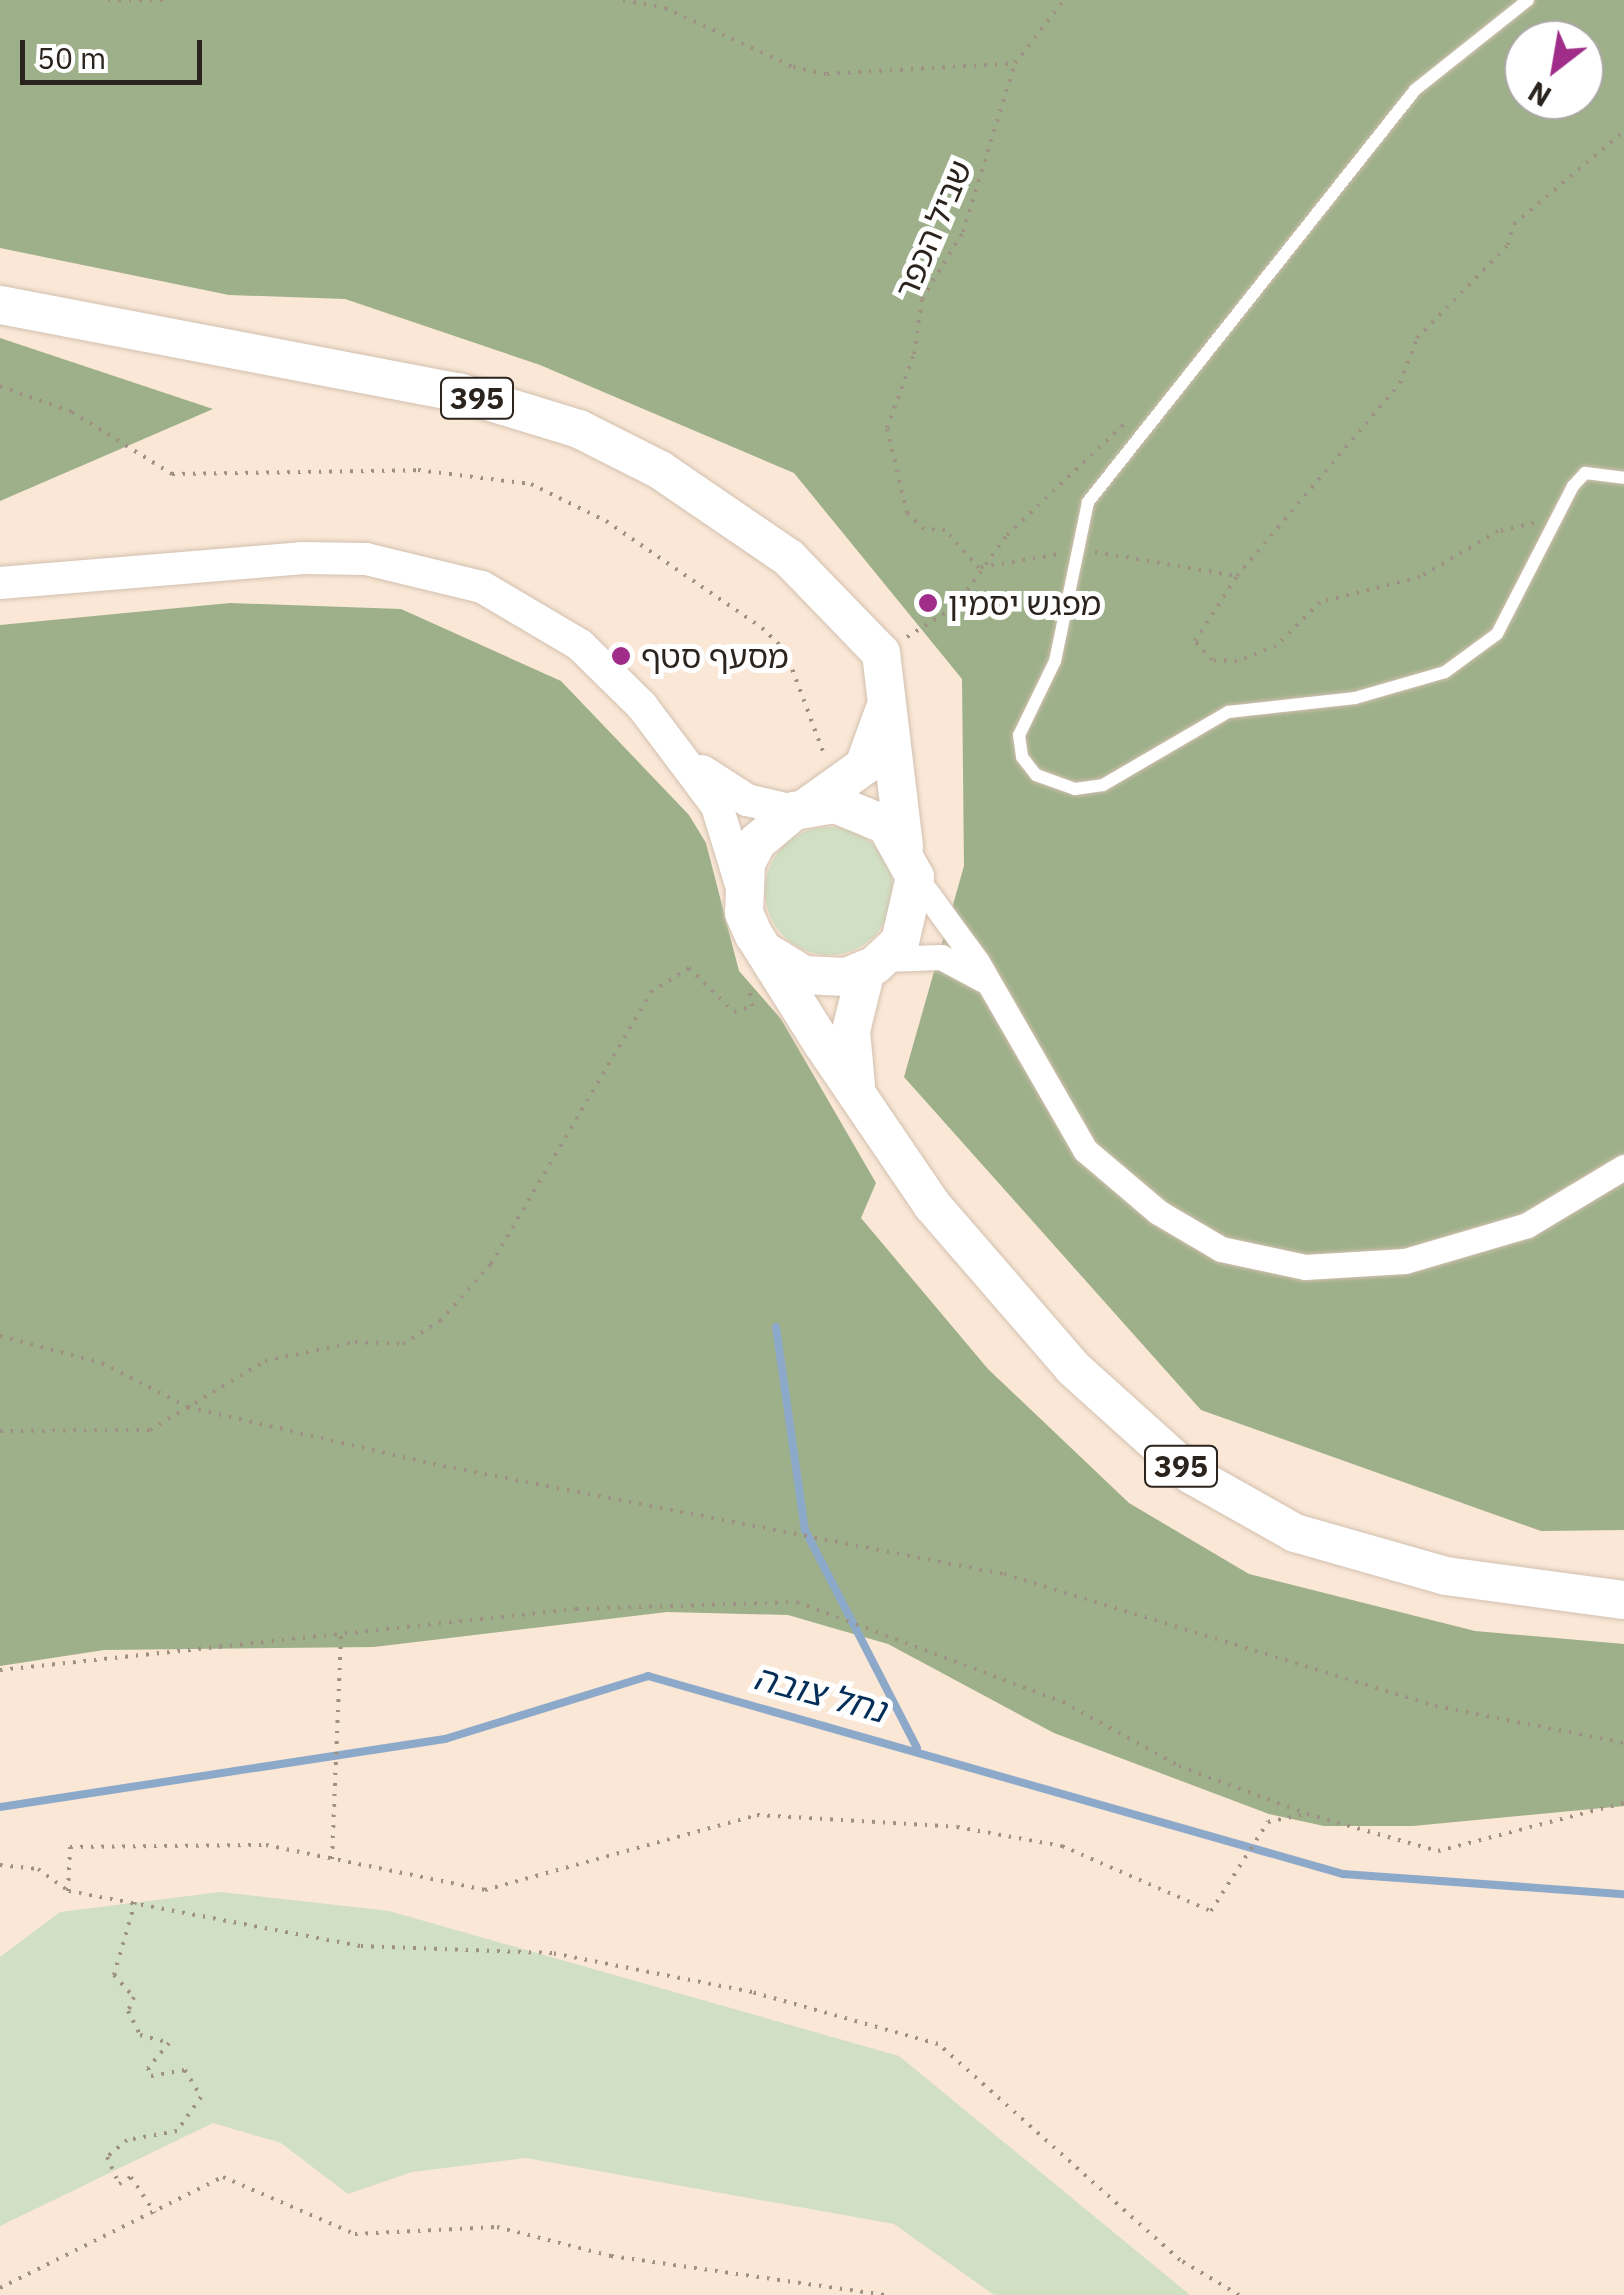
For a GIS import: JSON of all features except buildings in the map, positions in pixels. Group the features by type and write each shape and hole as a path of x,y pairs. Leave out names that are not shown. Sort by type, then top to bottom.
{"main road":[{"name":"395","path":"0,305 458,392 579,429 660,470 789,558 884,666 910,862 910,922 875,965 850,1055 871,1115"},
{"path":"0,583 283,558 425,570 532,611 580,645 690,763 747,800 800,809 862,811 910,862"},
{"path":"742,888 756,842 864,766 884,666"},
{"path":"690,763 728,832 742,888"},
{"name":"395","path":"742,888 761,944 871,1115 1015,1305 1130,1423 1226,1498 1295,1533 1389,1563 1504,1588 1624,1600"},
{"path":"761,944 804,975 875,965"}],"street":[{"path":"910,862 1004,1006 1054,1108 1102,1168 1191,1235 1253,1259 1349,1267 1464,1248 1527,1224 1624,1166"},
{"path":"875,965 958,964 1004,1006"}],"lane":[{"path":"1528,0 1415,90 1088,502 1074,552 1055,661 1019,735 1036,775 1075,789 1103,785 1228,712 1355,698 1445,672 1497,634 1561,509 1584,474 1624,478"}],"path":[{"path":"108,0 168,0"},
{"path":"623,0 682,14 793,67 828,74 1015,62"},
{"name":"שביל הכפר","path":"979,568 945,530 924,529 908,513 887,428 914,354 922,300 963,232 1015,62 1064,0"},
{"path":"1561,509 1548,507 1536,523 1498,531 1420,577 1320,602 1276,646 1212,660 1194,641 1237,576 1330,474 1368,413 1400,383 1418,338 1508,245 1514,224 1624,131"},
{"path":"0,386 72,412 172,474 464,471 531,484 606,521 784,650 822,735 825,758 800,809"},
{"path":"884,666 955,607 979,568 1067,471 1139,411"},
{"path":"979,568 1074,552 1237,576"},
{"path":"0,1431 150,1430 264,1361 355,1342 403,1344 440,1321 490,1264 652,992 689,968 734,1012 752,1006 747,955 761,944"},
{"path":"0,1336 102,1363 188,1407 433,1464 1004,1574 1436,1706 1624,1743"},
{"path":"0,1670 576,1609 798,1602 1063,1702 1179,1766 1308,1814 1438,1851 1624,1804"},
{"path":"332,1859 342,1635"},
{"path":"68,1891 70,1847 266,1846 485,1890 757,1815 958,1828 1062,1846 1211,1911 1268,1822 1308,1814"},
{"path":"0,1865 38,1869 68,1891 360,1946 552,1953 752,1992 938,2044 1180,2260 1238,2295"},
{"path":"135,1902 114,1975 134,1997 128,2011 140,2035 169,2042 148,2068 151,2076 185,2070 201,2098 177,2131 127,2140 107,2156 119,2184 130,2177 155,2212"},
{"path":"0,2288 223,2177 355,2234 497,2227 611,2256 885,2295"}],"green space":[{"path":"0,0 1624,0 1624,1530 1541,1531 1201,1410 904,1077 964,866 962,679 794,473 540,365 345,299 229,295 0,248"},
{"path":"0,338 213,409 0,501"},
{"path":"230,603 401,609 561,681 689,815 706,843 739,971 781,1019 876,1183 861,1218 988,1369 1129,1503 1249,1574 1475,1631 1624,1644 1624,1806 1413,1826 1324,1826 1269,1814 1054,1733 888,1644 788,1615 667,1612 374,1647 104,1650 0,1666 0,625"},
{"path":"829,827 854,832 874,846 888,866 893,891 888,916 874,936 854,950 829,955 804,950 784,936 770,916 765,891 770,866 784,846 804,832"},
{"path":"221,1892 389,1911 899,2056 1190,2295 994,2295 894,2224 526,2158 412,2172 348,2194 281,2143 213,2123 0,2226 0,1957 60,1912"}],"waterway":[{"path":"776,1327 805,1530 917,1748"},
{"name":"נחל צובה","path":"0,1807 445,1739 648,1676 1343,1874 1624,1894"}],"place":[{"name":"מפגש יסמין","path":"928,603"},
{"name":"מסעף סטף","path":"621,656"}]}
